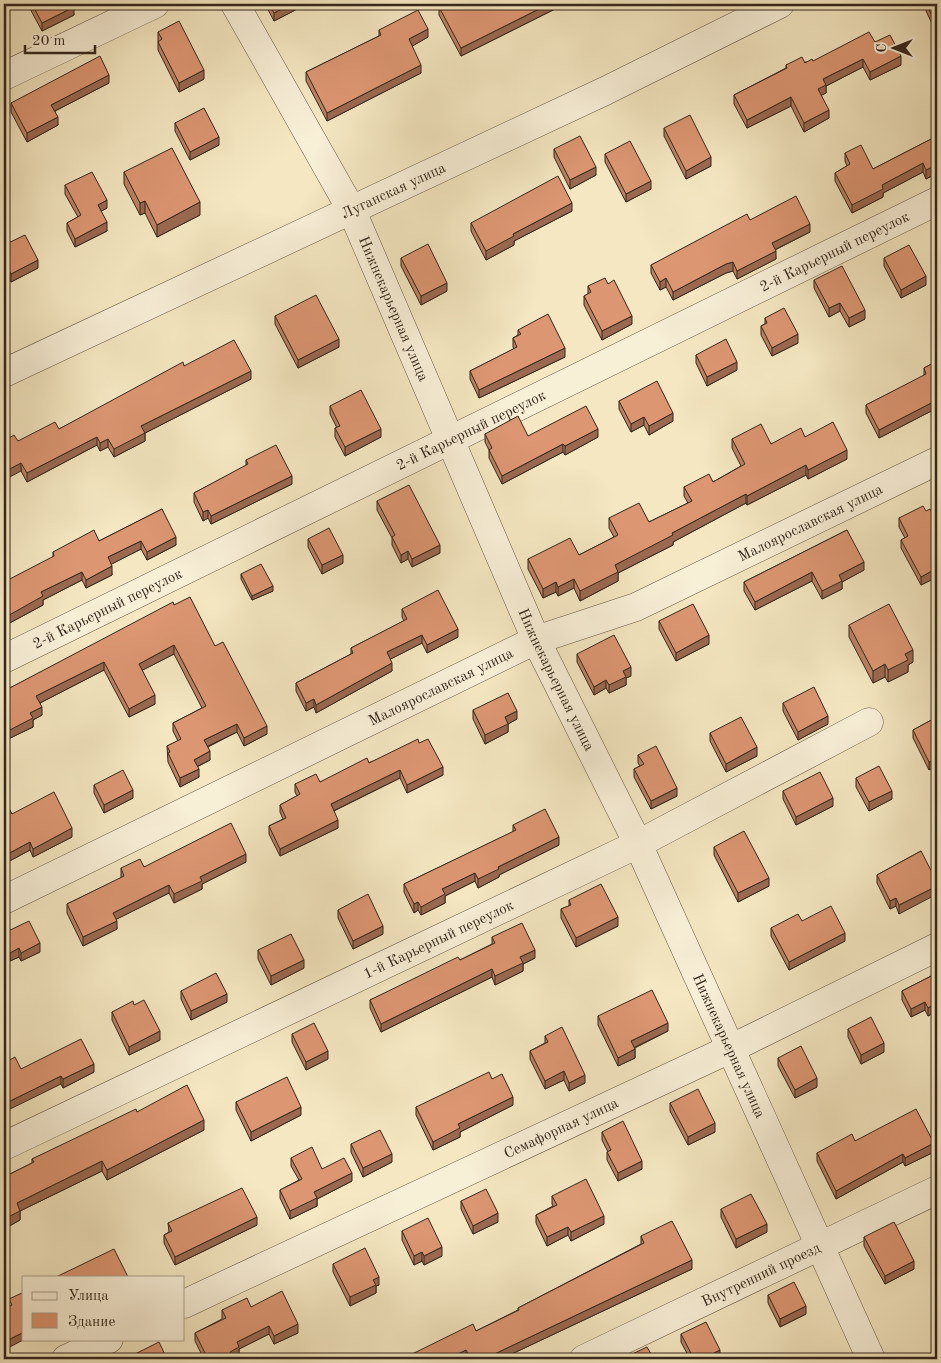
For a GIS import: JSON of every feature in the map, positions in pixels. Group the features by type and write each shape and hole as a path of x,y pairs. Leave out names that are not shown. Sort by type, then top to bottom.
{"street":[{"path":"4,76 155,4"},
{"name":"Нижнекарьерная улица","path":"235,4 352,211 536,640 638,844 732,1048 871,1359"},
{"name":"Луганская улица","path":"4,373 606,91 780,4"},
{"name":"2-й Карьерный переулок","path":"4,660 937,201"},
{"name":"Малоярославская улица","path":"4,900 536,640 636,607 937,461"},
{"name":"1-й Карьерный переулок","path":"4,1146 638,844 869,722"},
{"name":"Семафорная улица","path":"185,1304 732,1048 937,947"},
{"name":"Внутренний проезд","path":"584,1359 820,1248 937,1190"},
{"path":"66,1359 107,1340"}],"building":[{"path":"32,4 72,4 74,7 42,23"},
{"path":"269,4 291,4 274,13"},
{"path":"445,4 463,4 466,8 474,4 549,4 461,48 439,7"},
{"path":"926,4 937,4 937,25"},
{"path":"418,10 428,29 409,39 421,65 327,113 306,72 381,35 379,30"},
{"path":"179,21 204,70 179,83 158,42 162,39 158,32"},
{"path":"869,32 875,42 890,35 901,56 870,72 863,59 823,79 826,85 818,89 829,110 804,123 791,97 747,120 734,95 787,68 786,65 802,57 805,63 812,59 813,61"},
{"path":"100,56 109,75 51,105 58,117 27,133 11,103"},
{"path":"204,108 219,137 190,152 175,123"},
{"path":"690,115 711,157 686,171 664,128"},
{"path":"580,136 596,167 570,180 554,149"},
{"path":"937,136 937,165 926,170 923,163 882,185 883,189 852,205 835,173 850,164 845,153 861,145 873,169"},
{"path":"630,141 651,181 626,194 605,154"},
{"path":"172,148 200,202 157,225 145,201 140,203 124,172"},
{"path":"92,172 107,200 98,205 107,222 75,239 67,223 81,215 65,185"},
{"path":"558,176 572,203 513,234 514,236 486,251 471,223"},
{"path":"796,196 810,224 772,243 776,251 737,271 733,262 726,264 673,292 666,278 660,282 651,265 747,214 750,220"},
{"path":"25,235 38,260 11,274 6,264 4,265 4,245"},
{"path":"428,244 447,283 421,296 401,258"},
{"path":"909,245 926,276 901,290 884,258"},
{"path":"842,266 865,310 849,318 840,303 829,308 814,280"},
{"path":"605,278 608,284 614,280 632,316 602,331 584,296 591,292 588,286"},
{"path":"316,295 339,339 298,360 275,316"},
{"path":"784,308 798,334 772,348 761,326 767,323 765,318"},
{"path":"548,314 565,348 479,390 470,371 517,347 513,338 521,334 518,330"},
{"path":"726,339 737,362 707,377 696,355"},
{"path":"234,340 251,371 141,426 145,433 114,449 108,439 100,443 97,437 27,473 21,463 4,472 4,441 14,435 18,441 55,422 59,429 183,362 184,366"},
{"path":"937,361 937,400 879,430 866,405 926,374 924,368"},
{"path":"657,381 673,413 649,426 644,417 631,424 619,401"},
{"path":"361,390 381,429 345,447 335,428 340,426 330,406"},
{"path":"586,406 598,429 565,446 563,444 502,476 489,450 492,448 485,434 518,416 528,436"},
{"path":"833,422 847,450 808,470 806,465 672,533 673,535 615,565 618,572 580,591 574,579 558,587 556,582 543,589 528,559 570,538 579,555 618,535 609,518 639,503 649,522 692,501 684,487 709,474 713,482 745,464 732,439 761,424 771,444 801,428 805,437"},
{"path":"276,445 292,476 211,516 208,510 203,512 194,493 248,464 246,460"},
{"path":"409,485 440,545 412,559 408,551 401,555 392,537 395,535 377,501"},
{"path":"923,506 926,511 930,509 937,523 937,568 921,577 901,540 908,536 899,518"},
{"path":"162,509 176,537 147,552 141,541 108,557 112,566 86,580 82,572 41,592 43,596 4,618 4,582 54,556 53,552 94,530 99,541"},
{"path":"329,528 343,555 322,565 308,539"},
{"path":"847,530 864,562 839,575 842,581 822,591 812,572 755,602 744,582"},
{"path":"261,564 273,586 252,596 241,574"},
{"path":"438,590 458,629 427,645 422,635 387,652 392,663 316,705 314,699 306,703 296,683 353,653 351,648 407,619 402,609"},
{"path":"190,597 215,646 223,642 267,726 244,738 237,724 204,740 210,751 194,760 199,769 180,778 168,753 170,752 167,746 181,739 173,723 206,706 174,645 139,664 155,695 129,709 104,662 36,696 42,707 30,713 33,718 4,733 4,691 173,602 174,605"},
{"path":"693,604 709,635 676,653 659,621"},
{"path":"889,604 913,650 905,654 908,660 888,670 885,664 873,671 849,625"},
{"path":"614,635 631,667 623,671 626,677 609,685 606,680 594,687 577,654"},
{"path":"814,687 828,716 798,732 783,703"},
{"path":"508,693 517,711 505,717 508,724 485,735 473,710"},
{"path":"741,717 757,747 726,764 710,733"},
{"path":"937,717 937,758 929,762 913,730"},
{"path":"418,739 419,743 428,739 443,767 407,785 400,770 331,804 338,820 280,849 269,826 286,818 280,805 300,794 295,784 316,774 320,782 367,758 369,763"},
{"path":"656,746 677,788 651,801 634,769 644,764 638,755"},
{"path":"879,766 892,791 869,802 856,778"},
{"path":"123,770 133,790 104,805 94,785"},
{"path":"820,772 833,798 796,817 783,791"},
{"path":"54,792 72,828 33,849 30,842 4,856 4,801 12,814"},
{"path":"545,809 559,837 478,879 475,873 442,889 445,894 421,907 418,902 414,904 404,884 516,830 513,825"},
{"path":"231,823 246,854 200,877 202,881 174,894 169,885 113,913 117,921 83,937 67,904 124,876 121,868 140,859 144,867"},
{"path":"744,831 769,878 738,893 714,847"},
{"path":"921,851 937,882 937,886 899,905 896,898 890,901 877,875"},
{"path":"601,884 618,917 576,938 561,909 571,905 569,900"},
{"path":"368,894 383,926 353,941 338,910"},
{"path":"831,906 845,933 789,962 771,928 798,914 802,921"},
{"path":"29,921 40,943 21,953 19,948 10,953 4,940 4,933"},
{"path":"522,923 535,950 520,957 523,963 495,976 492,969 381,1024 370,1000 458,957 460,960 495,943 492,937"},
{"path":"291,934 304,960 271,976 258,950"},
{"path":"216,973 227,994 191,1011 181,991"},
{"path":"937,973 937,1003 928,1008 925,1002 911,1009 902,991"},
{"path":"652,990 668,1023 631,1041 635,1049 618,1058 598,1016"},
{"path":"144,1000 160,1031 129,1047 112,1012 133,1001 134,1005"},
{"path":"871,1017 884,1043 861,1055 848,1029"},
{"path":"314,1023 328,1051 306,1062 292,1034"},
{"path":"562,1027 585,1075 569,1083 564,1071 545,1081 530,1051 548,1042 545,1036"},
{"path":"81,1039 94,1064 63,1079 61,1076 4,1104 4,1063 15,1057 21,1069"},
{"path":"801,1046 817,1078 795,1090 778,1058"},
{"path":"489,1072 492,1079 502,1074 513,1097 458,1124 460,1128 433,1142 416,1107"},
{"path":"287,1077 301,1107 251,1132 236,1102"},
{"path":"187,1085 204,1120 107,1170 102,1161 17,1203 20,1211 4,1219 4,1177 34,1162 32,1159 136,1109 137,1112"},
{"path":"698,1089 715,1123 688,1137 670,1103"},
{"path":"916,1109 934,1143 905,1158 903,1154 836,1191 817,1153 852,1134 855,1141"},
{"path":"623,1121 642,1161 618,1173 607,1152 611,1150 602,1132"},
{"path":"380,1130 392,1154 363,1168 351,1144"},
{"path":"312,1147 322,1169 344,1158 352,1173 314,1192 317,1198 290,1211 280,1190 302,1179 291,1158"},
{"path":"586,1179 604,1216 571,1232 568,1227 547,1237 536,1215 557,1205 552,1196"},
{"path":"242,1188 257,1217 175,1257 164,1235 172,1231 168,1223"},
{"path":"486,1189 498,1213 473,1226 461,1201"},
{"path":"751,1194 767,1224 736,1239 721,1209"},
{"path":"428,1218 442,1247 424,1256 422,1252 414,1256 402,1231"},
{"path":"672,1221 692,1260 484,1359 471,1359 466,1350 448,1359 402,1359 473,1324 476,1331 519,1310 518,1308 644,1243 641,1236"},
{"path":"894,1222 914,1261 885,1276 864,1237"},
{"path":"365,1248 379,1277 373,1280 376,1285 350,1297 333,1264"},
{"path":"114,1249 128,1276 58,1276"},
{"path":"794,1282 806,1306 780,1319 768,1295"},
{"path":"282,1291 298,1324 274,1336 269,1326 237,1342 239,1347 230,1352 234,1359 208,1359 195,1333 226,1318 222,1310 247,1298 251,1307"},
{"path":"22,1293 22,1333 4,1342 4,1309 12,1305 9,1299"},
{"path":"706,1322 720,1350 702,1359 694,1359 681,1334"},
{"path":"159,1342 167,1359 125,1359"},
{"path":"647,1347 654,1359 627,1359 626,1357"}]}
